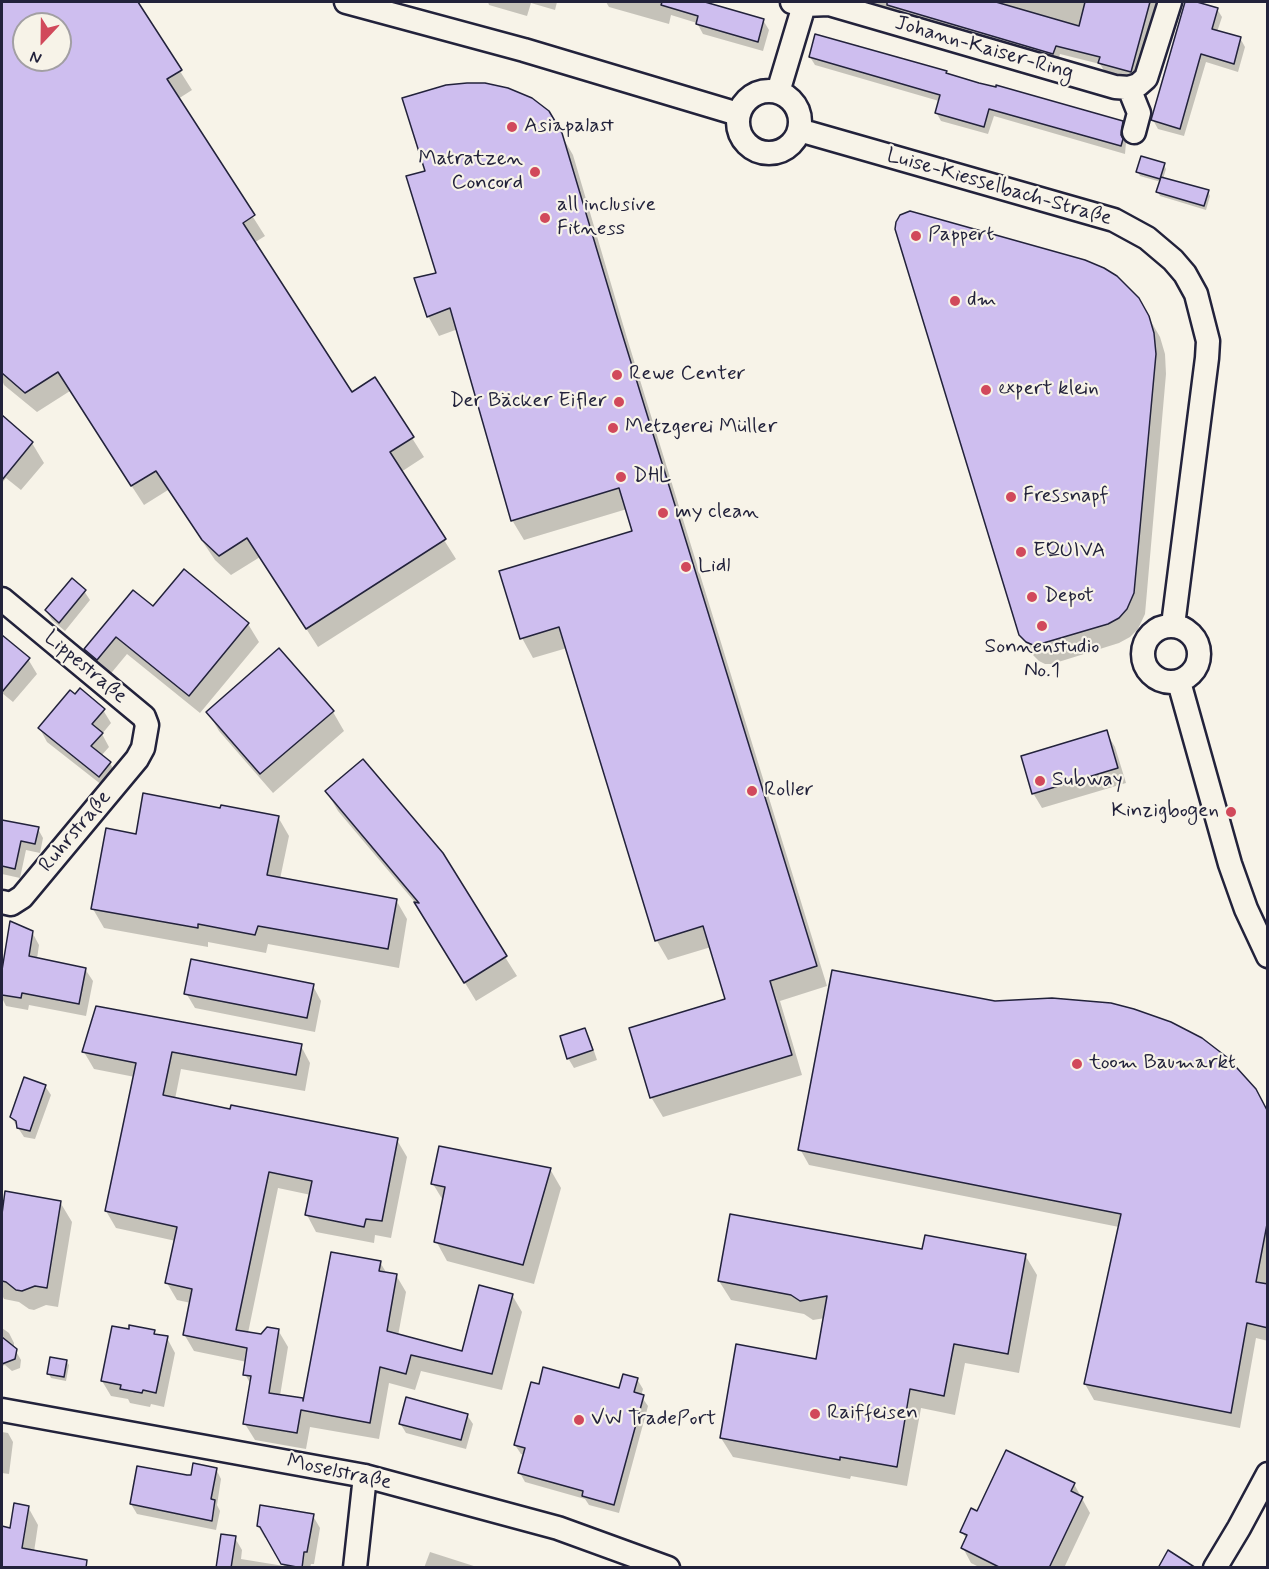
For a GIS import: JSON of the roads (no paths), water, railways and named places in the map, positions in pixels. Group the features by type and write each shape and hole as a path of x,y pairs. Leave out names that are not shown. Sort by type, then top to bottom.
{"street":[{"path":"346,2 524,50 738,114"},
{"path":"1134,132 1139,113 1129,88 1138,85 1146,78 1170,2"},
{"name":"Johann-Kaiser-Ring","path":"778,92 800,3 829,4 1115,87 1129,88"},
{"path":"778,92 789,98 797,107 800,118 799,130 788,147 779,152 759,152 744,141 739,133 738,114 742,105 758,93 778,92"},
{"name":"Luise-Kiesselbach-Straße","path":"799,130 1114,220 1147,238 1173,260 1185,274 1196,294 1208,341 1173,625"},
{"name":"Lippestraße","path":"2,599 144,717 147,725 143,748"},
{"path":"1173,625 1186,630 1195,639 1199,648 1200,659 1195,671 1179,682 1161,681 1150,674 1144,664 1142,654 1144,645 1157,629 1173,625"},
{"path":"1179,682 1230,864 1246,909 1268,956"},
{"name":"Ruhrstraße","path":"2,902 11,904 22,897 137,759 143,748"},
{"name":"Moselstraße","path":"2,1410 365,1476 558,1528 668,1568"},
{"path":"1215,1568 1268,1473"},
{"path":"355,1568 365,1476"}],"place":[{"name":"Asiapalast","path":"512,127"},
{"name":"Matratzen Concord","path":"535,172"},
{"name":"all inclusive Fitness","path":"545,218"},
{"name":"Pappert","path":"916,236"},
{"name":"dm","path":"955,301"},
{"name":"Rewe Center","path":"617,375"},
{"name":"expert klein","path":"986,390"},
{"name":"Der Bäcker Eifler","path":"619,402"},
{"name":"Metzgerei Müller","path":"613,428"},
{"name":"DHL","path":"621,477"},
{"name":"Fressnapf","path":"1011,497"},
{"name":"my clean","path":"663,513"},
{"name":"EQUIVA","path":"1021,552"},
{"name":"Lidl","path":"686,567"},
{"name":"Depot","path":"1032,597"},
{"name":"Sonnenstudio No.1","path":"1042,626"},
{"name":"Subway","path":"1040,781"},
{"name":"Roller","path":"752,791"},
{"name":"Kinzigbogen","path":"1231,812"},
{"name":"toom Baumarkt","path":"1077,1064"},
{"name":"Raiffeisen","path":"815,1414"},
{"name":"VW TradePort","path":"579,1420"}]}
